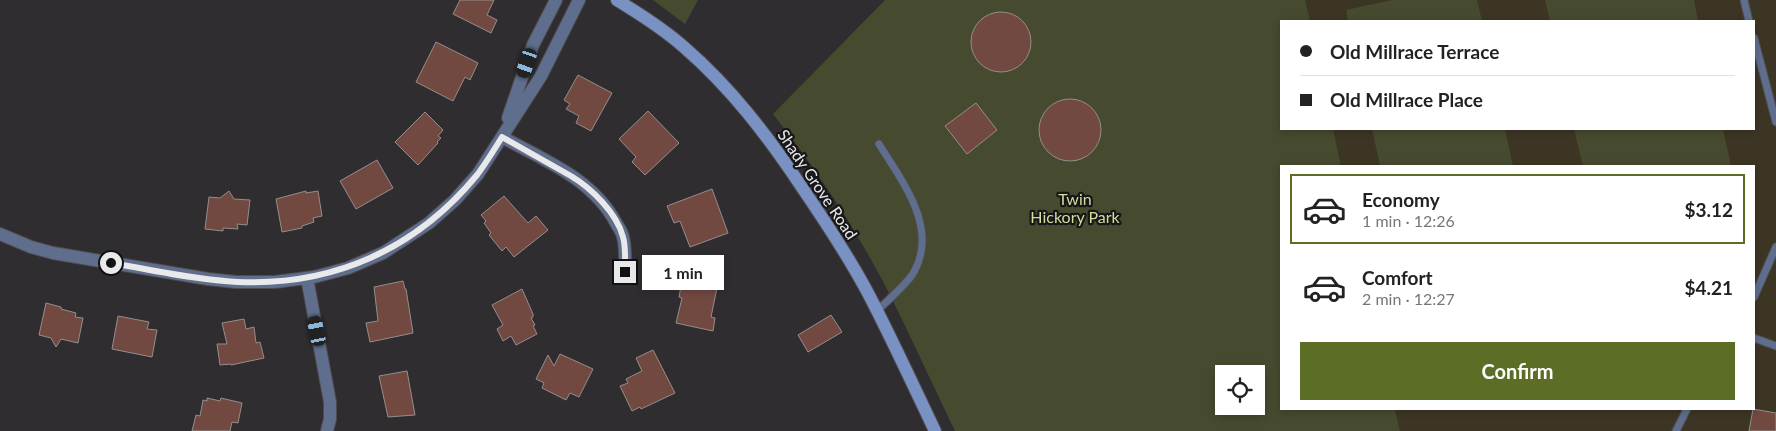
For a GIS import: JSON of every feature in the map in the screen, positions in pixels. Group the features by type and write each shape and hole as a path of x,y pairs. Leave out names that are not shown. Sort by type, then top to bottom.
{"main road":[{"name":"Shady Grove Road","path":"617,0 646,18 683,46 738,100 772,143 810,198 850,262 934,431"}],"street":[{"path":"502,137 533,45 556,0"},
{"path":"0,234 31,247 53,253 236,282 275,282 307,278 348,268 382,253 422,228 455,200 478,174 541,76 579,0"},
{"path":"502,137 568,173 582,182 600,199 613,217 623,237 625,272"},
{"path":"307,278 330,402 330,419 327,431"}],"lane":[{"path":"1744,0 1749,20"},
{"path":"1755,42 1776,122"},
{"path":"876,311 914,273 922,249 918,210 878,144"},
{"path":"1755,295 1776,247"},
{"path":"1755,338 1776,346"},
{"path":"1676,431 1686,410"}],"shaded area":[{"path":"1305,0 1776,0 1776,431 1400,431 1395,410 1755,410 1755,165 1341,165 1333,130 1755,130 1755,20 1310,20"}],"green space":[{"path":"653,0 698,0 685,24"},
{"name":"Twin Hickory Park","path":"885,0 1305,0 1310,20 1280,20 1280,130 1333,130 1341,165 1280,165 1280,410 1395,410 1400,431 955,431 891,297 865,249 821,180 773,114"},
{"path":"1392,0 1477,0 1482,20 1348,20 1346,10"},
{"path":"1545,0 1694,0 1698,20 1550,20"},
{"path":"1372,130 1505,130 1513,165 1380,165"},
{"path":"1574,130 1723,130 1731,165 1583,165"}],"building":[{"path":"460,0 494,0 487,15 497,20 491,33 453,14"},
{"path":"995,12 1007,12 1023,20 1029,30 1031,42 1029,54 1023,64 1007,72 995,72 979,64 971,48 971,36 979,20"},
{"path":"436,42 478,63 470,80 465,77 453,101 416,82"},
{"path":"578,75 612,93 591,131 576,123 579,116 566,109 570,104 564,100"},
{"path":"1070,99 1082,102 1092,108 1098,118 1101,130 1098,142 1092,152 1082,158 1070,161 1058,158 1048,152 1042,142 1039,130 1042,118 1048,108 1058,102"},
{"path":"976,103 997,130 967,154 945,126"},
{"path":"648,111 679,143 645,175 632,162 636,157 619,139"},
{"path":"425,112 443,130 438,136 441,138 438,143 418,165 395,142"},
{"path":"377,160 393,188 356,209 340,181"},
{"path":"712,189 728,233 690,247 680,221 674,223 667,206"},
{"path":"229,191 234,199 250,200 247,225 237,224 238,229 223,228 223,231 205,229 209,197 220,198"},
{"path":"306,191 306,193 318,191 322,216 313,218 314,222 302,226 302,228 282,232 276,199"},
{"path":"504,196 528,223 536,216 548,230 514,257 506,247 502,251 489,235 491,233 481,215"},
{"path":"683,276 718,283 711,317 715,318 713,331 676,323 682,298 679,297"},
{"path":"403,281 413,333 370,342 366,323 378,321 374,287"},
{"path":"522,289 533,314 531,318 537,334 516,345 511,336 503,341 497,329 503,325 492,305"},
{"path":"46,303 76,313 75,317 83,318 78,343 61,339 56,347 51,338 39,335"},
{"path":"831,315 842,332 808,352 798,335"},
{"path":"118,316 149,322 147,329 157,330 152,357 112,349"},
{"path":"244,319 246,329 254,327 256,343 260,342 264,358 231,365 220,365 217,344 227,344 222,323"},
{"path":"653,350 675,393 641,409 640,407 632,411 620,386 628,383 626,379 642,371 636,358"},
{"path":"560,354 593,369 579,397 570,393 566,400 542,388 544,383 536,379 548,355 554,366"},
{"path":"407,371 415,415 388,417 379,376"},
{"path":"207,398 220,401 221,398 242,403 238,423 232,422 230,431 192,431 196,415 200,416 203,400 207,401"},
{"path":"1753,410 1776,413 1776,431 1749,431"}],"route":[{"path":"111,263 236,282 275,282 314,277 348,268 382,253 409,238 429,223 455,200 478,174 502,137 582,182 600,199 613,217 623,237 625,272"}]}
